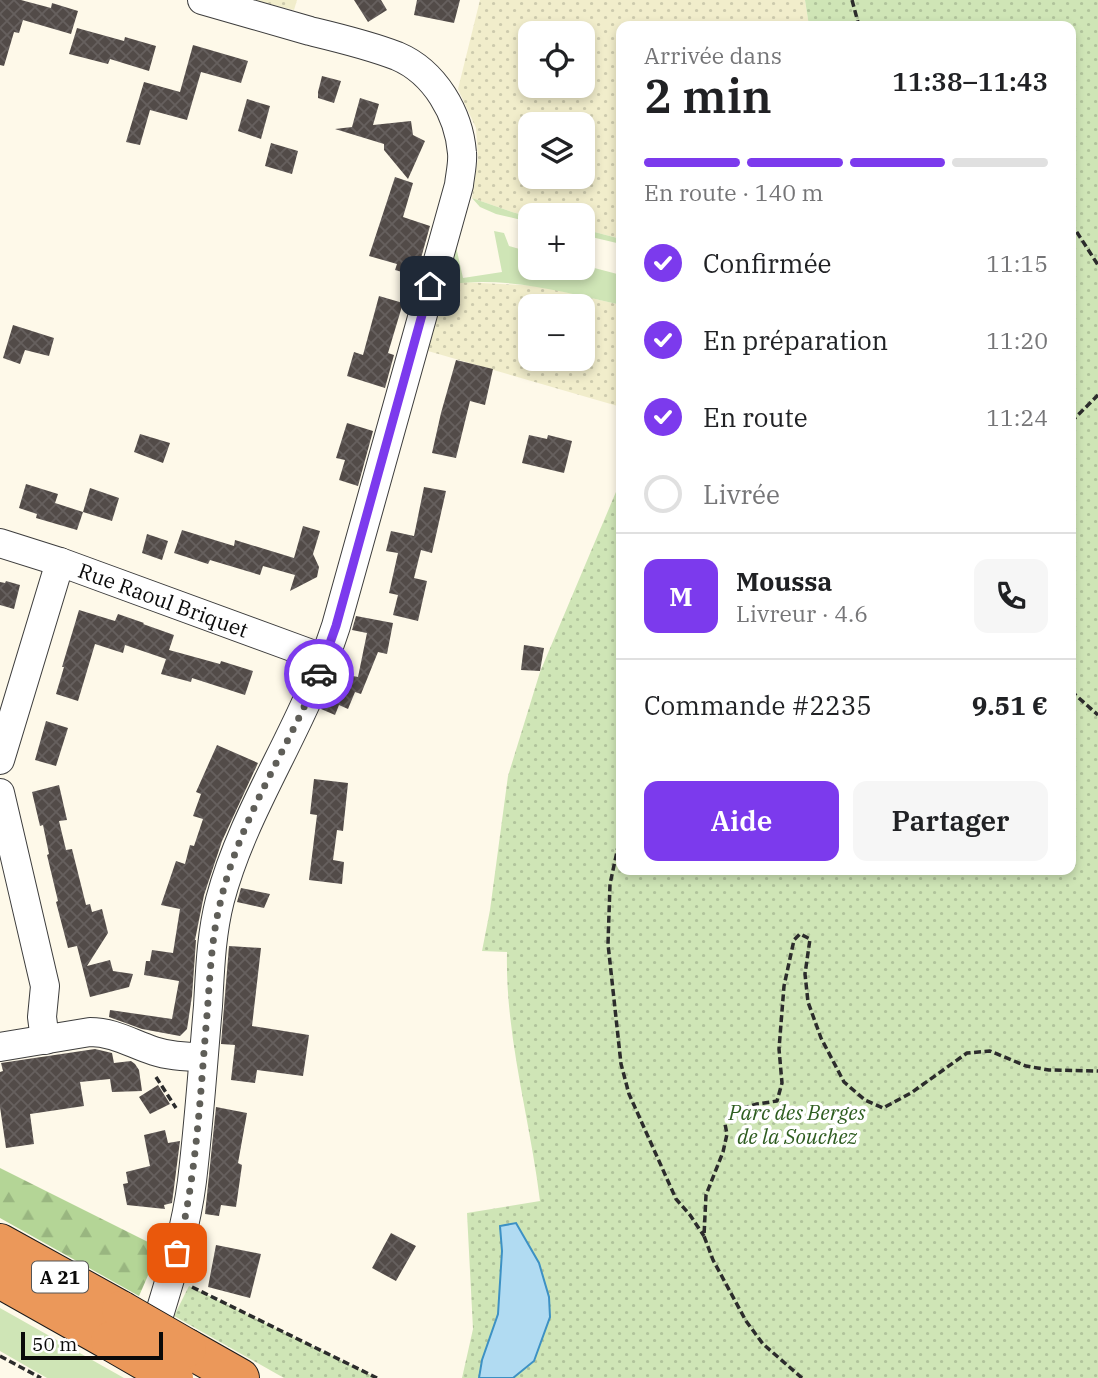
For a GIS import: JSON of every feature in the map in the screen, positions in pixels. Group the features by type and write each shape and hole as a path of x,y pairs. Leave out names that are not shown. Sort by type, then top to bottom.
{"highway":[{"name":"A 21","path":"0,1243 115,1326 180,1363 240,1378"},
{"name":"A 21","path":"0,1279 115,1326"}],"street":[{"path":"139,1378 171,1277 192,1184 212,949 224,890 247,825 309,696 336,626 459,185 463,157 459,131 449,106 427,76 399,57 202,0"},
{"name":"Rue Raoul Briquet","path":"0,542 325,659"},
{"path":"0,760 60,562"},
{"path":"0,793 45,986 42,1017 45,1040"},
{"path":"0,1047 102,1032 163,1054 204,1057"}],"path":[{"path":"852,0 858,21"},
{"path":"1076,231 1098,265"},
{"path":"1076,417 1098,395"},
{"path":"1076,695 1098,715"},
{"path":"616,856 610,884 608,944 621,1064 629,1094 676,1199 691,1215 704,1236 713,1260 746,1321 764,1344 802,1378"},
{"path":"704,1236 706,1195 723,1152 727,1134 725,1124 737,1110 777,1101 782,1083 779,1049 784,986 794,940 800,934 810,939 805,974 808,1002 821,1038 844,1082 864,1100 883,1108 911,1093 967,1054 990,1051 1026,1066 1049,1070 1098,1071"},
{"path":"149,1068 186,1122 198,1118"},
{"path":"171,1277 377,1378"},
{"path":"0,1356 41,1378"}],"shaded area":[{"path":"255,0 297,0 294,10"},
{"path":"480,0 805,0 808,21 616,21 616,238 595,232 595,203 518,203 518,214 472,198 478,158 476,128 458,89"},
{"path":"462,282 540,286 574,294 518,294 518,371 595,371 595,299 616,304 616,406 428,351 445,285"}],"green space":[{"name":"Parc des Berges de la Souchez","path":"805,0 1098,0 1098,1378 462,1378 473,1329 467,1213 540,1201 514,1046 507,983 507,952 482,951 508,776 540,672 616,492 616,875 1076,875 1076,21 808,21"},
{"path":"472,198 518,214 518,219 496,214 480,207"},
{"path":"494,231 504,233 509,246 518,249 518,280 595,280 595,268 616,274 616,304 595,299 595,294 573,294 534,286 489,282 445,285 455,242 463,278 502,272"},
{"path":"595,232 616,238 616,243 595,238"},
{"path":"0,1168 160,1248 139,1296 0,1218"},
{"path":"189,1286 377,1378 284,1378 174,1316"},
{"path":"0,1308 124,1378 47,1378 0,1351"}],"water":[{"path":"516,1223 539,1263 549,1297 550,1317 534,1361 513,1378 479,1378 482,1360 498,1314 502,1251 500,1226"}],"building":[{"path":"0,0 21,0 51,8 52,3 78,11 71,34 23,20 19,33 14,32 4,66 0,65"},
{"path":"354,0 381,0 387,10 368,22"},
{"path":"417,0 460,0 454,23 414,15"},
{"path":"77,28 124,41 125,37 156,46 149,71 110,59 108,64 69,54"},
{"path":"193,45 248,61 241,83 201,72 187,120 150,110 140,145 126,142 144,82 180,92"},
{"path":"322,76 341,81 334,103 318,98"},
{"path":"360,98 379,104 373,125 411,121 413,135 425,141 408,179 384,150 384,144 335,129 352,127"},
{"path":"247,99 270,106 261,139 238,131"},
{"path":"271,143 298,151 292,174 265,166"},
{"path":"395,177 413,183 403,217 430,226 416,276 395,270 397,264 369,256"},
{"path":"379,296 403,303 388,353 394,355 385,388 347,376 354,352 363,355"},
{"path":"13,325 54,338 49,356 25,350 20,364 3,358"},
{"path":"456,360 493,369 485,405 470,401 456,458 432,453"},
{"path":"347,423 373,431 358,486 339,480 345,460 336,458"},
{"path":"140,434 170,443 163,463 134,452"},
{"path":"529,435 547,439 548,435 572,441 564,473 522,463"},
{"path":"26,484 58,494 55,503 83,512 77,530 36,518 37,514 19,508"},
{"path":"424,487 446,491 432,553 421,550 414,578 427,581 418,621 393,615 398,595 389,593 398,553 386,551 391,531 414,536"},
{"path":"90,488 119,498 112,521 83,512"},
{"path":"303,526 320,531 313,554 319,567 317,577 290,591 295,575 263,566 260,575 210,560 208,564 174,553 182,530 234,546 235,540 294,558"},
{"path":"147,534 168,541 162,560 142,553"},
{"path":"0,582 20,585 14,609 0,605"},
{"path":"79,610 115,621 118,614 144,623 174,635 169,650 253,671 245,695 192,678 191,682 161,674 166,659 125,645 123,653 95,644 78,701 56,694"},
{"path":"356,616 393,623 387,654 378,652 361,694 355,692 348,709 339,705 335,715 321,709 337,673 358,677 367,633 352,630"},
{"path":"524,645 544,648 540,671 521,670"},
{"path":"46,721 68,728 56,766 35,760"},
{"path":"217,745 258,763 222,841 204,895 195,940 187,1029 180,1036 142,1029 109,1017 110,1010 172,1019 179,981 144,975 146,961 150,961 152,950 173,953 180,909 161,905 176,861 185,864 190,845 194,846 203,819 193,816 201,794 196,792"},
{"path":"314,779 348,783 343,831 337,830 333,860 344,862 342,884 309,880 317,815 310,814"},
{"path":"59,785 67,820 59,821 66,850 72,849 86,905 90,904 92,912 102,909 108,933 87,966 110,960 113,971 133,974 129,987 90,997 77,946 68,948 56,902 58,901 43,825 40,826 32,792"},
{"path":"241,888 270,894 264,908 237,902"},
{"path":"229,946 261,948 252,1026 309,1035 303,1076 257,1070 255,1083 231,1080 235,1045 221,1044"},
{"path":"95,1049 112,1053 114,1063 131,1061 135,1064 139,1070 142,1091 112,1092 110,1079 80,1082 84,1106 30,1114 34,1144 6,1148 0,1107 0,1072 3,1071 1,1063"},
{"path":"158,1085 170,1104 150,1114 139,1097"},
{"path":"216,1107 247,1113 238,1163 242,1165 236,1207 221,1205 219,1216 205,1214"},
{"path":"165,1130 168,1143 180,1141 172,1203 164,1205 165,1209 127,1205 123,1184 128,1183 126,1172 150,1166 144,1135"},
{"path":"391,1233 416,1246 396,1281 372,1268"},
{"path":"216,1245 261,1254 250,1298 208,1287"}],"way so far":[{"path":"177,1253 192,1184 212,949 220,901 247,825 319,674"}],"route":[{"path":"319,674 336,626 430,286"}]}
